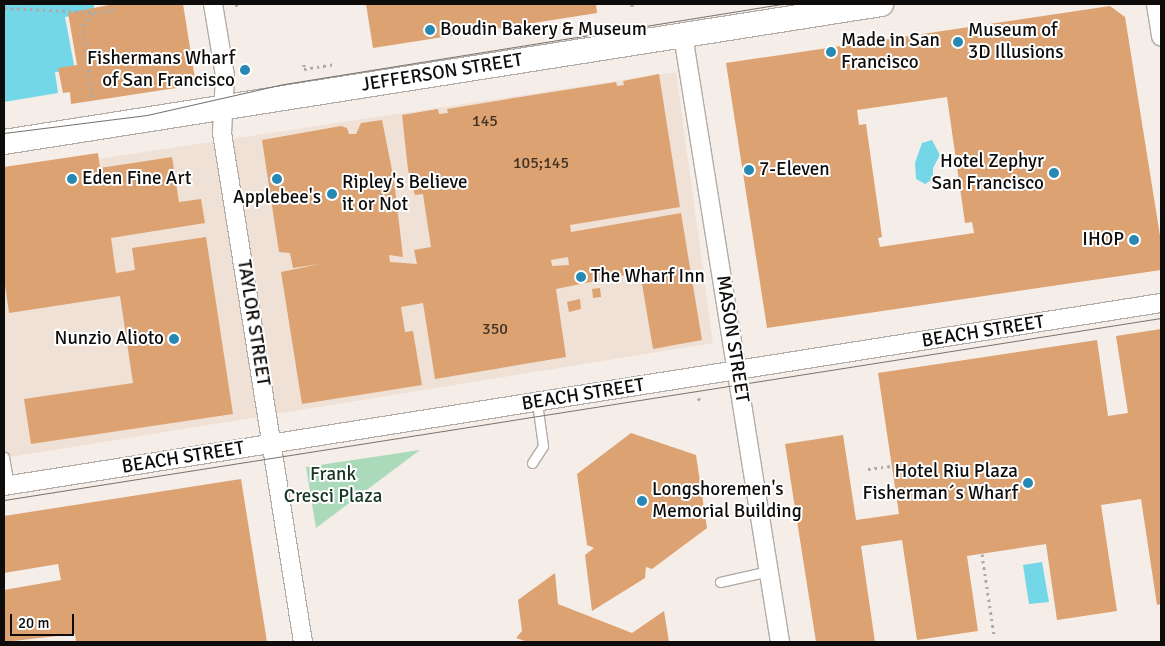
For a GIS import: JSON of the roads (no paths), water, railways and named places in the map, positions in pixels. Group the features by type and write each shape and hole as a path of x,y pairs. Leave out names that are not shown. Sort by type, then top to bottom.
{"street":[{"name":"TAYLOR STREET","path":"213,4 225,76 222,133 303,642"},
{"name":"JEFFERSON STREET","path":"4,142 881,4"},
{"path":"1156,4 1161,37"},
{"name":"MASON STREET","path":"683,35 780,642"},
{"name":"BEACH STREET","path":"6,486 1161,303"}],"lane":[{"path":"532,463 543,446 537,403"},
{"path":"4,457 6,486"},
{"path":"720,582 769,571"}],"water":[{"path":"4,4 94,4 94,12 65,17 75,70 55,72 58,93 4,102"},
{"path":"932,140 940,155 933,168 933,179 925,184 916,179 915,163 922,143"},
{"path":"1042,562 1049,602 1029,604 1023,565"}],"tram line":[{"path":"4,133 147,115 284,84 782,4"},
{"path":"4,500 1161,318"}],"place":[{"name":"Boudin Bakery & Museum","path":"430,30"},
{"name":"Museum of 3D Illusions","path":"958,42"},
{"name":"Made in San Francisco","path":"831,52"},
{"name":"Fishermans Wharf of San Francisco","path":"245,70"},
{"name":"7-Eleven","path":"749,170"},
{"name":"Hotel Zephyr San Francisco","path":"1054,173"},
{"name":"Eden Fine Art","path":"72,179"},
{"name":"Applebee's","path":"277,179"},
{"name":"Ripley's Believe it or Not","path":"332,194"},
{"name":"IHOP","path":"1134,240"},
{"name":"The Wharf Inn","path":"581,277"},
{"name":"Nunzio Alioto","path":"174,339"},
{"name":"Hotel Riu Plaza Fisherman´s Wharf","path":"1028,483"},
{"name":"Longshoremen's Memorial Building","path":"642,501"}],"park label":[{"name":"Frank Cresci Plaza","path":"333,486"}]}
